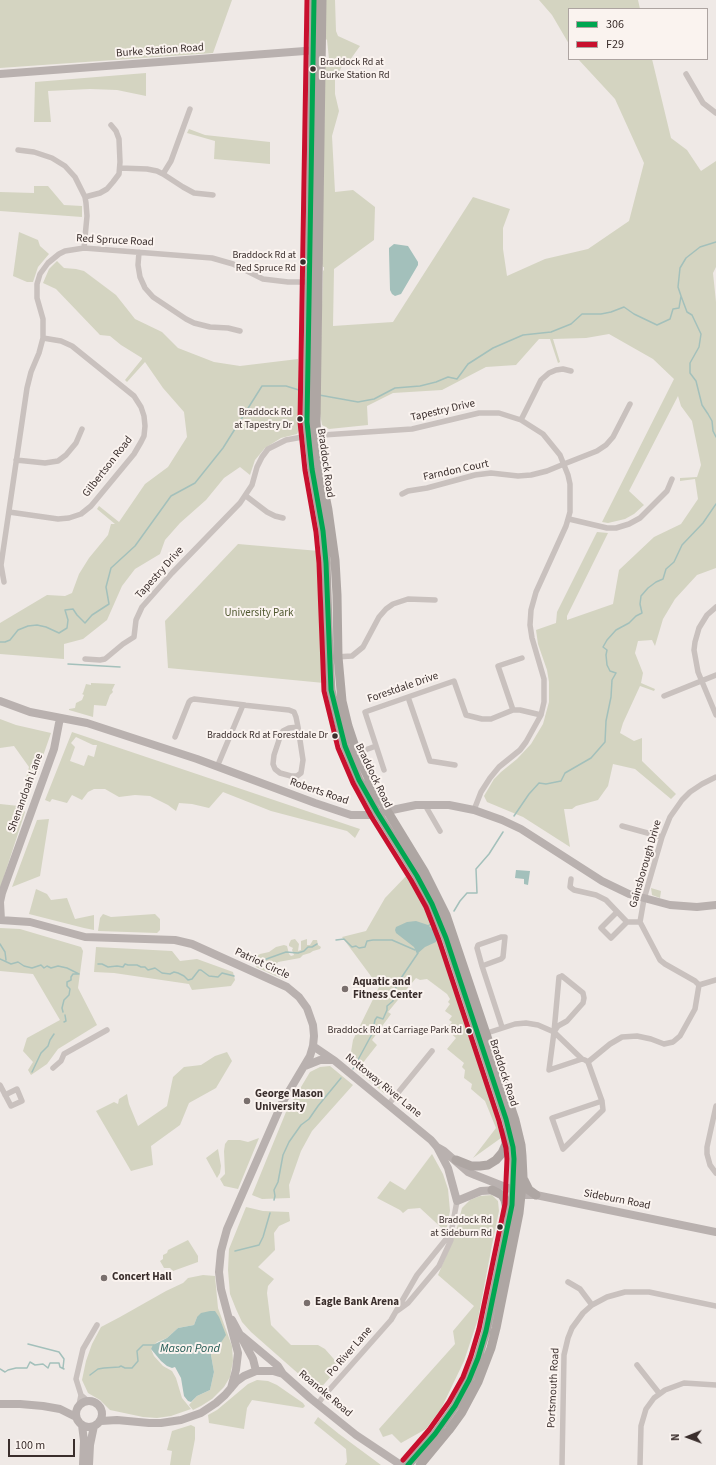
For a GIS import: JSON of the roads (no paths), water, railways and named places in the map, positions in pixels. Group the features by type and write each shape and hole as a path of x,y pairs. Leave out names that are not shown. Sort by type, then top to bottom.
{"main road":[{"name":"Braddock Road","path":"314,0 317,50 313,282 307,395 313,436 312,469 323,531 326,563 333,657 332,697 345,746 359,780 417,876 432,904 482,1034 522,1145 523,1177 508,1224 486,1331 478,1358 469,1380 455,1406 435,1434 408,1465"},
{"name":"Braddock Road","path":"317,50 322,0"},
{"name":"Braddock Road","path":"333,657 348,726 357,753 372,786 440,900 453,934 506,1119 514,1153 518,1193 496,1328 486,1364 462,1412 420,1465"},
{"path":"456,1160 471,1166 480,1166 488,1165 496,1160 502,1153 506,1144 506,1119"},
{"path":"523,1177 529,1190 536,1195"},
{"path":"492,1190 502,1195 507,1203 508,1224"}],"street":[{"name":"Burke Station Road","path":"0,74 317,50"},
{"path":"686,74 703,103 716,113"},
{"path":"163,174 171,161 190,109"},
{"path":"85,197 100,193 107,189 116,179 120,168 119,139 111,124"},
{"path":"18,150 43,154 60,162 75,177 85,197 87,216 84,248"},
{"path":"120,168 147,169 163,174 194,193 213,195"},
{"name":"Red Spruce Road","path":"4,582 1,565 28,382 43,338 43,320 37,294 37,284 40,274 48,263 59,254 71,249 84,248 212,258 233,264 263,279 272,281 313,282"},
{"path":"139,252 138,265 140,277 145,288 153,297 194,323 210,328 228,328 240,331"},
{"name":"Gilbertson Road","path":"9,512 58,519 69,518 81,514 91,506 134,454 144,436 145,426 143,412 134,396 72,346 61,341 43,338"},
{"path":"522,420 542,380 549,373 556,370 571,371"},
{"name":"Farndon Court","path":"402,494 408,491 427,488 475,475 490,473 518,476 531,475 547,471 597,451 606,445 615,434 630,404"},
{"name":"Tapestry Drive","path":"85,659 105,659 134,637 136,620 142,607 172,573 246,496 252,485 257,467 268,449 286,440 313,436 412,429 478,412 499,413 522,420 538,430 547,438 560,455 568,475 571,491 568,518 536,592 531,610 530,625 532,638 544,679 544,702 541,715 520,750 499,767 490,778 481,792 474,810"},
{"path":"16,460 44,463 58,460 66,455 76,443 82,429"},
{"path":"568,518 607,528 616,528 629,524 640,518 667,491 672,479"},
{"path":"246,496 267,512 283,518"},
{"path":"333,657 352,656 363,647 379,617 393,604 408,599 435,600"},
{"path":"716,607 703,621 699,628 695,642 694,658 716,715"},
{"path":"522,658 498,666 513,710 520,710 541,715"},
{"path":"664,696 716,675"},
{"name":"Forestdale Drive","path":"376,746 365,712 454,681 466,715 482,719 490,719 513,710"},
{"path":"408,697 430,760 456,765"},
{"path":"175,737 188,702 194,699 289,710 294,712 298,727 303,760 301,773 296,776 291,776 280,772 275,769 273,764 274,755 283,731 289,728 298,727"},
{"name":"Roberts Road","path":"0,701 30,712 87,723 218,767 344,813 359,816 410,806 424,805 449,805 474,810 512,824 602,881 644,899 683,907 716,905"},
{"path":"218,767 244,705"},
{"name":"Shenandoah Lane","path":"0,920 0,902 2,893 54,749 60,718"},
{"path":"357,753 376,746 384,770"},
{"name":"Gainsborough Drive","path":"699,985 695,981 660,960 640,922 644,899 662,837 670,817 682,800 696,788 716,777"},
{"path":"424,805 440,830"},
{"path":"622,826 662,837"},
{"path":"571,879 570,887 574,890 596,895 606,900 627,922 640,922"},
{"path":"617,912 601,928 611,938 627,922"},
{"name":"Patriot Circle","path":"0,920 30,922 85,937 175,940 192,944 287,987 303,1002 313,1025 313,1046 306,1066 282,1103 222,1244 220,1258 220,1280 227,1310"},
{"path":"482,966 502,959 505,937 494,939 478,945 477,948 482,966 502,1027"},
{"path":"554,1032 558,1026 567,1021 583,1002 584,998 583,993 562,976 559,977 550,1070 582,1058"},
{"path":"588,1062 610,1044 622,1038 644,1036 664,1044 669,1044 677,1040 695,1008 699,985 716,980"},
{"path":"482,1034 502,1027 520,1023 531,1023 554,1032 588,1062 602,1101 603,1110 562,1148 552,1118 602,1101"},
{"path":"53,1068 61,1061 64,1054 107,1030"},
{"path":"314,1036 322,1052"},
{"name":"Nottoway River Lane","path":"313,1046 335,1061 431,1140 437,1147 448,1168 457,1201"},
{"path":"388,1104 432,1051"},
{"path":"306,1066 320,1060 335,1061"},
{"path":"0,1085 5,1095"},
{"path":"716,1106 707,1147 707,1154 710,1165 716,1173"},
{"name":"Nottoway River Lane","path":"437,1147 456,1160 468,1172 518,1193"},
{"name":"Sideburn Road","path":"457,1201 481,1190 536,1195 716,1232"},
{"name":"Po River Lane","path":"396,1312 408,1303 439,1266 451,1240 457,1201"},
{"name":"Po River Lane","path":"318,1404 391,1320 417,1274 451,1233"},
{"path":"568,1282 580,1290 592,1305"},
{"name":"Portsmouth Road","path":"562,1465 564,1355 572,1328 592,1305 616,1294 636,1291 649,1292 716,1306"},
{"path":"227,1310 253,1359 256,1371"},
{"path":"82,1425 90,1427 117,1420 149,1423 171,1422 180,1420 209,1408 221,1399 231,1388 238,1358 227,1310"},
{"path":"76,1417 80,1393 76,1379 83,1349 97,1325"},
{"path":"240,1335 250,1341 272,1361 283,1374"},
{"path":"637,1365 659,1394"},
{"name":"Roanoke Road","path":"231,1388 239,1378 256,1371 269,1370 283,1374 361,1439 401,1465"},
{"path":"640,1465 640,1432 643,1417 651,1403 659,1394 672,1386 684,1383 716,1385"},
{"path":"80,1393 88,1401 97,1405 102,1412 117,1420"},
{"path":"0,1404 20,1404 60,1409 79,1406 88,1401"},
{"path":"60,1409 76,1417 82,1425 84,1441 83,1465"},
{"path":"89,1465 90,1445 102,1412"}],"water":[{"path":"394,244 408,246 418,262 418,265 401,294 395,296 390,290 389,251 389,248"},
{"path":"516,870 530,871 528,885 524,884 524,879 515,878"},
{"path":"416,921 428,925 435,931 437,940 417,954 414,947 396,933 395,930 396,927 407,922"},
{"name":"Mason Pond","path":"215,1311 219,1317 226,1335 220,1344 212,1350 211,1355 214,1372 210,1390 197,1396 191,1402 184,1396 181,1378 175,1367 172,1368 167,1366 151,1349 153,1345 167,1338 178,1328 194,1325 197,1317 201,1313"}],"waterway":[{"path":"319,395 358,402 374,399 395,388 420,386 448,377 457,379 468,364 493,348 523,335 551,332 571,324 582,314 601,314 624,307 634,314 657,325 670,319 673,309 679,308 681,296 678,287 680,268 686,258 700,247 716,242"},
{"path":"681,296 687,312 692,315 701,334 699,347 690,363 690,373 696,381 702,405 712,421 713,431 716,437"},
{"path":"0,642 10,640 18,630 28,626 37,625 46,627 59,633 67,628 68,620 65,610 73,609 85,623 92,615 109,604 106,587 111,568 135,546 171,496 195,483 223,448 262,386 286,386 299,390"},
{"path":"514,816 529,794 539,783 546,784 561,781 565,773 591,758 605,742 606,721 611,697 612,680 616,673 610,671 607,665 607,650 603,647 616,630 629,623 636,616 642,613 640,604 641,596 648,588 663,579 666,569 674,562 682,545 703,523 716,504"},
{"path":"68,664 120,667"},
{"path":"454,911 467,893 477,893 476,869 489,854 503,832"},
{"path":"428,926 433,922"},
{"path":"336,940 344,939 352,947 356,946 359,948 365,947 367,941 392,940 415,950"},
{"path":"0,944 5,952 6,960"},
{"path":"258,962 286,952 298,953 317,944"},
{"path":"353,1069 372,1034 375,1020 377,1017 383,1019 387,1006 393,1001 397,984 418,953"},
{"path":"0,959 11,964 18,962 24,966 32,968 41,965 44,968 47,966 51,968 58,966 67,968 79,974"},
{"path":"98,964 108,967 123,967 125,964 137,965 145,967 148,970 155,968 162,973 178,973 188,980 192,979 199,970 209,976 218,977 222,973 234,976"},
{"path":"63,1012 62,1008 64,1000 69,995 70,989 67,986 67,982 71,980 73,974 79,974"},
{"path":"64,1022 66,1021 65,1015"},
{"path":"32,1072 41,1053 48,1046 54,1034"},
{"path":"274,1200 274,1190 278,1182 283,1155 289,1142 301,1125 309,1119 341,1078"},
{"path":"235,1251 259,1245 270,1213"},
{"path":"28,1344 59,1352 64,1359 63,1368"},
{"path":"90,1375 98,1369 121,1366 125,1368 132,1368 138,1361 137,1351 143,1345 154,1345"},
{"path":"0,1369 5,1372 16,1368 27,1368 30,1362 35,1365 43,1364 48,1368 50,1363 59,1363 60,1367 64,1369"}],"place":[{"name":"Braddock Rd at Burke Station Rd","path":"313,69"},
{"name":"Braddock Rd at Red Spruce Rd","path":"303,262"},
{"name":"Braddock Rd at Tapestry Dr","path":"300,419"},
{"name":"Braddock Rd at Forestdale Dr","path":"335,736"},
{"name":"Aquatic and Fitness Center","path":"345,989"},
{"name":"Braddock Rd at Carriage Park Rd","path":"469,1031"},
{"name":"George Mason University","path":"247,1101"},
{"name":"Braddock Rd at Sideburn Rd","path":"500,1227"},
{"name":"Concert Hall","path":"104,1278"},
{"name":"Eagle Bank Arena","path":"307,1303"}],"park label":[{"name":"University Park","path":"259,614"}]}
